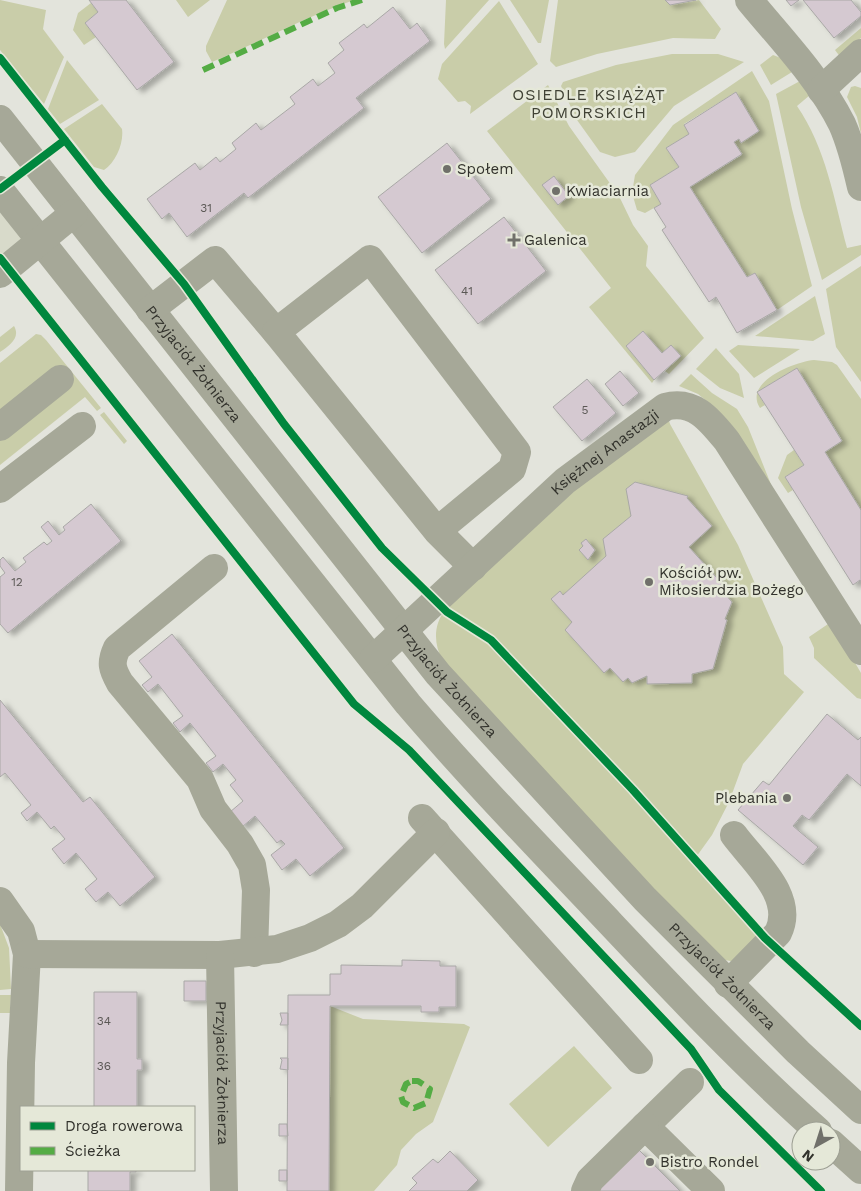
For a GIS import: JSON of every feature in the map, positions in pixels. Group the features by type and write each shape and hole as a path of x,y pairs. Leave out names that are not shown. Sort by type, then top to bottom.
{"street":[{"path":"749,0 821,90 842,124 851,147 861,186"},
{"path":"821,90 861,53"},
{"name":"Przyjaciół Żołnierza","path":"0,118 404,631 484,726 638,892 728,984 861,1110"},
{"path":"0,190 438,740 677,993 765,1082 807,1121"},
{"path":"0,274 74,213"},
{"path":"276,332 370,259 517,452 512,469 437,531"},
{"path":"150,310 215,260 276,332 437,531 473,567"},
{"path":"0,427 60,379"},
{"name":"Księżnej Anastazji","path":"373,659 579,470 664,407 677,404 689,406 714,425 727,441 861,650"},
{"path":"0,489 82,426"},
{"path":"214,568 117,648 111,661 112,670 120,683 200,779 212,809 240,844 252,865 256,890 254,953"},
{"path":"27,954 220,955 277,950 310,938 338,924 362,906 429,825 455,857 639,1060"},
{"path":"728,984 778,933 784,914 777,891 734,835"},
{"path":"0,901 21,931 27,954 20,1063 19,1191"},
{"name":"Przyjaciół Żołnierza","path":"220,955 224,1191"},
{"path":"585,1191 590,1180 690,1082"},
{"path":"645,1126 711,1191"},
{"path":"841,1152 861,1170"}],"shaded area":[{"path":"0,201 30,239 0,264"}],"green space":[{"path":"0,0 46,10 43,29 64,57 44,104 0,50"},
{"path":"176,0 210,0 188,17"},
{"path":"227,0 354,0 318,14 212,62 206,51 206,46"},
{"path":"446,0 489,0 445,49 444,44"},
{"path":"510,0 549,0 541,43 538,43"},
{"path":"558,0 665,0 670,5 699,0 721,29 715,39 673,38 597,54 556,67 550,61"},
{"path":"499,1 538,64 470,114 471,106 465,101 458,102 438,79 442,64"},
{"path":"91,3 98,12 85,23 96,37 84,45 73,30 78,13"},
{"path":"861,28 861,38 841,58 835,50"},
{"path":"672,54 718,54 744,62 674,106 635,152 615,157 600,152 577,120 561,86 563,82 616,65"},
{"path":"773,55 781,58 792,72 771,85 760,65"},
{"path":"67,60 99,100 60,124 48,109"},
{"path":"752,71 769,101 792,209 812,286 777,310 755,273 747,277 690,187 742,155 734,142 739,139 741,142 759,131 736,92 684,124 689,134 666,148 679,167 650,185 661,204 645,213 637,210 632,193 635,175 673,125"},
{"path":"800,81 810,95 797,106 807,122 822,156 847,248 861,245 861,255 822,280 801,207 776,94"},
{"path":"548,85 569,126 619,196 633,225 648,246 646,266 704,338 669,374 665,371 681,356 671,345 662,353 643,331 626,346 654,380 652,383 589,307 611,288 487,131"},
{"path":"851,87 861,88 861,134 857,117 847,97"},
{"path":"102,104 122,129 120,146 112,162 104,170 94,167 64,129"},
{"path":"861,266 861,382 836,347 826,289"},
{"path":"815,296 825,334 813,341 755,336"},
{"path":"14,326 16,330 15,338 0,352 0,337"},
{"path":"36,334 41,335 46,340 101,408 97,411 85,397 0,465 0,363"},
{"path":"738,345 800,349 754,378 729,351"},
{"path":"716,348 739,374 744,398 720,388 696,369"},
{"path":"814,360 832,362 837,365 861,399 861,510 825,452 842,440 797,368 758,391 764,382 773,375 795,365"},
{"path":"691,374 712,393 737,409 748,427 772,487 709,403 698,394 679,386"},
{"path":"758,393 765,405 760,408 757,399"},
{"path":"665,407 670,424 738,545 783,647 784,674 804,692 743,764 729,802 712,835 694,860 765,938 736,962 719,959 712,952 442,660 436,641 438,622 445,610"},
{"path":"104,412 127,441 124,444 100,415"},
{"path":"794,450 804,465 785,477 793,490 788,493 778,478 787,455"},
{"path":"831,622 861,673 861,699 857,698 814,658 814,648 809,637"},
{"path":"0,924 9,948 11,989 0,990"},
{"path":"0,995 11,995 10,1013 0,1013"},
{"path":"330,1006 363,1019 464,1024 470,1027 433,1122 416,1134 401,1150 397,1165 374,1191 329,1191"},
{"path":"574,1046 612,1088 548,1147 509,1104"}],"building":[{"path":"89,0 126,0 174,62 137,90 85,23 98,12"},
{"path":"665,0 696,0 670,5"},
{"path":"786,0 799,0 791,6"},
{"path":"803,0 851,0 861,12 861,16 834,38"},
{"path":"393,7 410,29 417,23 430,41 356,98 364,108 248,198 244,193 187,237 169,213 162,219 147,199 195,163 200,170 216,157 220,162 236,149 232,143 256,123 261,130 295,104 290,97 313,79 318,86 335,73 328,63 344,50 339,43 364,24 367,28"},
{"path":"736,92 759,131 741,143 739,139 734,142 742,154 690,187 747,277 755,273 777,310 737,333 716,297 709,302 662,230 666,227 654,208 661,204 650,185 679,167 666,148 689,134 684,125"},
{"path":"447,143 491,199 422,253 378,197"},
{"name":"Kwiaciarnia","path":"554,176 569,196 558,205 542,185"},
{"path":"504,217 546,271 478,324 435,270"},
{"path":"643,331 662,353 671,345 681,356 654,380 626,346"},
{"path":"797,368 842,441 825,452 861,510 861,582 860,580 853,585 785,477 804,465 757,392"},
{"path":"620,371 639,393 623,406 605,384"},
{"path":"587,379 616,413 582,441 553,407"},
{"name":"Kościół pw. Miłosierdzia Bożego","path":"635,482 688,496 687,498 712,526 689,547 717,578 723,579 720,588 732,602 725,619 727,620 713,669 692,674 692,683 647,684 647,676 632,683 628,678 623,682 610,668 604,673 565,630 572,622 551,599 560,591 563,595 606,556 603,539 631,516 626,489"},
{"path":"91,504 121,541 8,633 0,624 0,577 5,573 0,566 0,560 3,557 15,571 26,562 23,558 44,542 47,545 52,541 41,527 48,521 59,535 65,530 63,527"},
{"path":"586,539 595,550 588,560 579,550 583,546 581,543"},
{"path":"172,634 344,848 310,876 296,859 282,870 271,855 285,844 281,840 277,843 255,816 242,827 230,812 243,801 230,785 236,780 223,764 213,772 206,763 216,756 190,723 180,732 173,723 183,716 158,684 148,692 142,685 152,677 139,661"},
{"path":"0,700 83,802 90,797 155,877 120,906 108,892 96,902 85,889 97,879 76,853 64,864 52,849 65,839 54,826 51,829 37,812 27,821 21,813 31,805 5,773 0,777"},
{"name":"Plebania","path":"827,714 858,740 861,737 861,786 847,774 809,820 802,815 793,826 818,847 803,865 738,810 763,781 769,785"},
{"path":"402,960 440,961 440,966 456,966 456,1007 439,1007 439,1012 421,1012 421,1006 330,1006 329,1191 287,1191 288,995 330,995 330,974 341,974 341,965 402,966"},
{"path":"184,981 206,981 206,1001 184,1001"},
{"path":"94,992 137,992 137,1059 142,1059 142,1070 137,1070 137,1106 94,1106"},
{"path":"280,1013 288,1013 288,1025 280,1025 282,1020"},
{"path":"280,1058 288,1058 288,1070 280,1069 282,1060"},
{"path":"279,1124 287,1124 288,1136 279,1136"},
{"path":"638,1149 680,1191 599,1191 597,1189"},
{"path":"450,1151 478,1180 467,1191 409,1191 417,1183 412,1178 433,1159 438,1163"},
{"path":"279,1170 287,1170 287,1181 279,1181"},
{"path":"88,1171 136,1171 130,1172 130,1191 88,1191"}],"marked path":[{"path":"203,70 337,8 362,0"},
{"path":"412,1081 418,1081 430,1089 426,1103 414,1108 403,1102 401,1096 406,1084 412,1081"}],"cycle path":[{"path":"0,58 102,187 184,284 284,424 382,548 447,612 491,640 633,790 765,938 861,1026"},
{"path":"0,189 65,140"},
{"path":"0,258 354,704 409,750 691,1049 719,1090 821,1191"}],"place":[{"name":"Społem","path":"447,169"},
{"name":"Kwiaciarnia","path":"556,191"},
{"name":"Galenica","path":"514,240"},
{"name":"Kościół pw. Miłosierdzia Bożego","path":"649,582"},
{"name":"Plebania","path":"787,798"},
{"name":"Bistro Rondel","path":"650,1162"}],"district":[{"name":"OSIEDLE KSIĄŻĄT POMORSKICH","path":"589,103"}]}
